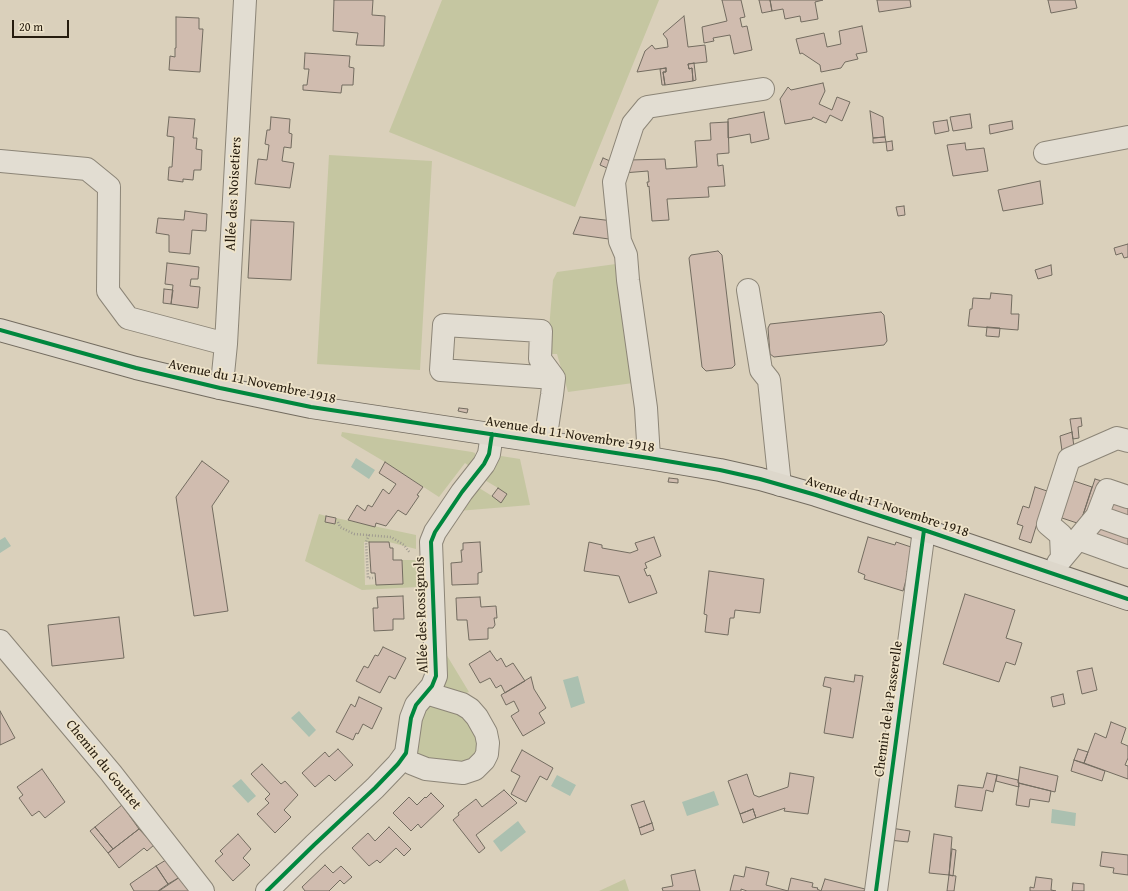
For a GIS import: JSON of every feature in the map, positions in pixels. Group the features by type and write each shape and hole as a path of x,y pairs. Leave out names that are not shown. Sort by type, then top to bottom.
{"main road":[{"name":"Avenue du 11 Novembre 1918","path":"0,330 136,368 220,388 311,407 649,458 720,470 760,479 924,530 1056,565 1128,599"}],"street":[{"name":"Allée des Noisetiers","path":"220,388 226,344 245,0"},
{"name":"Avenue du 11 Novembre 1918","path":"649,458 646,408 628,280 626,254 620,241 614,182 633,124 647,107 763,89"},
{"path":"1045,152 1128,137"},
{"path":"0,161 87,169 109,187 108,290 128,318 226,344"},
{"path":"748,290 761,370 769,380 780,485"},
{"path":"545,442 554,378 540,359 541,331 444,325 441,370 554,378"},
{"name":"Allée des Rossignols","path":"426,693 462,704 476,717 486,733 488,743 487,754 484,760 475,769 463,773 426,770 411,763 404,757 407,749 411,718 416,705 426,693 432,686 436,676 431,542 434,532 484,464 489,454 492,434"},
{"path":"1056,565 1061,535 1048,524 1069,459 1117,438 1128,441"},
{"path":"1056,565 1097,516 1107,490 1128,497"},
{"path":"1097,516 1128,527"},
{"name":"Chemin de la Passerelle","path":"876,891 924,530"},
{"path":"1078,539 1128,557"},
{"name":"Chemin du Gouttet","path":"0,642 111,773 204,891"},
{"path":"267,891 375,788 404,757"}],"path":[{"path":"338,522 340,527 346,531 359,535 391,537 404,545 410,554"},
{"path":"359,535 366,542"},
{"path":"370,535 366,542 368,578 373,578"}],"green space":[{"path":"442,0 659,0 575,207 389,132"},
{"path":"329,155 432,161 420,370 317,364"},
{"path":"616,264 633,383 568,392 557,354 547,354 553,280 557,272"},
{"path":"342,432 472,452 475,453 475,458 469,466 465,463 439,497 341,436"},
{"path":"501,456 520,459 530,505 458,511 476,486 492,496 498,488 483,479"},
{"path":"319,514 326,516 325,522 335,524 336,518 416,535 416,549 389,542 364,542 365,585 403,583 402,560 416,560 417,587 362,590 305,561"},
{"path":"444,650 469,692 463,694 443,688"},
{"path":"434,705 462,712 479,737 476,760 435,765 417,754 416,749 424,708"},
{"path":"625,879 629,891 599,891"}],"shaded area":[{"path":"356,458 375,470 369,479 351,467"},
{"path":"5,537 11,546 0,553 0,540"},
{"path":"578,676 585,703 571,708 563,680"},
{"path":"299,711 316,730 309,737 291,718"},
{"path":"557,775 576,785 570,796 551,786"},
{"path":"241,779 256,796 248,803 232,786"},
{"path":"714,791 719,805 687,816 682,802"},
{"path":"1052,809 1076,813 1075,826 1051,823"},
{"path":"518,821 526,832 501,852 493,841"}],"building":[{"path":"334,0 373,0 372,15 385,16 384,46 356,45 358,33 333,31"},
{"path":"722,0 741,0 745,17 740,18 742,27 747,26 752,50 734,54 730,35 713,38 714,41 704,43 702,27 727,21"},
{"path":"759,0 770,0 772,11 762,13"},
{"path":"770,0 823,0 815,2 818,19 801,22 800,16 785,19 783,9 772,11"},
{"path":"877,0 910,0 911,7 879,12"},
{"path":"1048,0 1075,0 1077,8 1051,13"},
{"path":"684,16 688,47 705,45 707,62 688,64 689,69 692,68 693,81 665,85 663,72 666,72 666,68 637,72 645,51 652,45 655,49 668,47 667,39 663,34"},
{"path":"176,17 199,18 199,29 203,29 200,72 169,70 170,56 175,57"},
{"path":"862,26 867,52 856,54 858,59 845,62 841,68 821,72 820,65 802,53 800,54 796,39 824,33 827,47 841,44 839,31"},
{"path":"305,53 350,56 349,67 354,68 353,85 342,85 341,93 303,90 303,85 307,85 309,69 304,69"},
{"path":"694,63 696,80 693,81 692,68 689,69 688,64"},
{"path":"666,68 666,72 663,72 665,85 662,85 660,69"},
{"path":"823,83 825,91 819,104 832,110 837,97 850,102 842,121 830,115 826,123 813,117 812,119 785,124 780,99 788,87 791,90"},
{"path":"870,111 883,117 885,137 873,138"},
{"path":"764,112 769,139 751,143 750,134 728,138 728,119"},
{"path":"970,114 972,128 953,131 950,117"},
{"path":"169,117 195,119 193,138 197,138 196,149 202,150 201,170 194,170 193,180 183,179 183,182 168,180 169,167 172,167 174,137 167,136"},
{"path":"271,117 290,119 289,133 292,134 291,148 284,147 282,161 294,163 290,188 255,184 258,159 267,160 269,145 265,144 267,130 270,130"},
{"path":"947,120 949,131 935,134 933,122"},
{"path":"1012,121 1013,129 990,134 989,125"},
{"path":"728,122 729,153 717,154 718,166 723,165 725,186 708,187 709,197 667,199 669,220 652,221 649,186 648,187 647,182 649,182 648,171 623,173 630,160 665,159 666,169 697,167 695,141 711,140 710,123"},
{"path":"885,137 886,142 873,143 873,138"},
{"path":"892,141 893,150 887,151 886,142"},
{"path":"965,143 966,150 984,148 988,171 953,176 947,145"},
{"path":"603,158 610,161 607,168 600,165"},
{"path":"1040,181 1043,204 1003,211 998,190"},
{"path":"904,206 905,215 898,216 896,207"},
{"path":"185,211 207,214 206,231 192,230 190,254 169,252 169,235 156,233 158,218 184,220"},
{"path":"580,217 613,221 616,240 573,234"},
{"path":"251,220 294,222 291,280 248,278"},
{"path":"1128,244 1128,257 1124,258 1122,253 1116,255 1114,248"},
{"path":"718,251 722,255 735,365 732,368 706,371 702,367 689,258 691,255"},
{"path":"167,263 199,267 198,279 191,279 190,286 200,287 198,308 171,304 173,285 165,284"},
{"path":"1051,265 1052,275 1038,279 1035,270"},
{"path":"164,289 173,290 171,304 163,303"},
{"path":"991,293 1012,295 1011,314 1019,314 1018,330 968,326 973,298 990,299"},
{"path":"881,312 884,315 887,341 884,345 774,357 770,354 768,328 770,324"},
{"path":"987,327 1000,328 999,337 986,336"},
{"path":"459,408 468,409 467,413 458,411"},
{"path":"1081,418 1082,426 1078,427 1079,438 1073,439 1070,419"},
{"path":"1072,432 1074,447 1062,451 1060,436"},
{"path":"202,461 229,481 212,506 228,611 194,616 176,497"},
{"path":"385,462 423,487 417,495 419,496 406,515 398,510 386,526 376,523 375,527 348,520 357,505 365,511 368,505 372,507 383,489 389,494 396,484 379,473"},
{"path":"669,478 678,479 678,483 668,482"},
{"path":"1068,479 1092,487 1080,524 1056,516"},
{"path":"1095,479 1128,489 1128,560 1077,533"},
{"path":"1035,487 1047,491 1031,543 1019,539 1023,526 1017,524 1023,506 1029,508"},
{"path":"498,488 507,494 501,503 492,496"},
{"path":"326,516 336,518 335,524 325,522"},
{"path":"654,537 661,556 645,563 647,568 644,569 647,576 650,575 657,593 629,603 619,576 584,571 589,542 602,545 602,548 630,553 638,550 635,543"},
{"path":"868,537 895,545 896,542 911,547 913,552 903,591 864,579 865,575 858,572"},
{"path":"369,542 389,542 390,548 393,548 393,560 402,560 403,584 376,585 375,573 371,573"},
{"path":"480,542 482,572 478,573 478,584 452,585 451,563 462,562 461,550 463,550 463,543"},
{"path":"709,571 764,579 760,613 735,610 734,618 730,618 728,635 705,632 707,615 704,614"},
{"path":"965,594 1015,610 1006,638 1022,643 1015,665 1006,662 999,682 943,664"},
{"path":"403,596 404,619 393,619 393,630 374,631 373,608 378,608 377,597"},
{"path":"480,597 481,607 496,606 497,618 494,618 495,625 493,628 488,628 488,639 469,640 467,620 457,620 456,598"},
{"path":"119,617 124,658 52,666 48,625"},
{"path":"383,647 406,658 395,679 389,676 380,693 356,681 364,666 368,668 375,655 378,656"},
{"path":"490,651 497,661 501,658 506,667 513,663 525,681 505,693 501,685 496,688 490,678 480,683 469,664"},
{"path":"1092,668 1097,690 1082,694 1077,671"},
{"path":"855,675 863,676 853,738 824,733 831,688 823,686 825,677 854,682"},
{"path":"531,677 534,689 546,708 539,713 545,723 523,736 511,716 519,711 514,701 506,705 501,695"},
{"path":"1063,694 1065,704 1053,707 1051,697"},
{"path":"359,697 382,708 372,729 363,724 353,740 336,732 351,704 355,707"},
{"path":"0,711 15,738 0,745"},
{"path":"1111,722 1126,728 1121,743 1128,746 1128,758 1125,765 1128,766 1128,779 1084,763 1095,733 1106,738"},
{"path":"338,749 353,765 335,781 329,775 315,787 302,773 325,752 329,757"},
{"path":"1078,749 1088,752 1084,763 1074,760"},
{"path":"522,750 553,768 547,780 540,776 526,802 511,794 520,776 511,771"},
{"path":"1074,760 1105,771 1102,781 1071,771"},
{"path":"262,764 281,784 285,781 298,795 284,810 291,817 275,833 257,814 269,803 265,799 270,794 251,774"},
{"path":"1020,767 1058,776 1055,792 1018,783"},
{"path":"42,769 65,802 45,818 39,811 32,816 19,798 23,795 17,787"},
{"path":"790,773 814,777 808,814 784,811 785,808 756,818 753,809 740,814 728,781 747,774 754,795 759,797 788,787"},
{"path":"987,773 997,775 993,792 986,790 982,811 955,807 958,785 983,788"},
{"path":"997,775 1018,780 1019,787 996,781"},
{"path":"1019,783 1051,791 1049,802 1030,799 1029,807 1016,805"},
{"path":"504,790 517,803 476,835 485,848 479,853 453,820 459,815 458,813 476,799 482,807"},
{"path":"431,793 444,806 421,828 418,824 411,831 393,813 409,797 417,805"},
{"path":"644,801 652,823 639,828 631,805"},
{"path":"122,805 139,829 113,849 95,827"},
{"path":"753,809 756,818 743,823 740,814"},
{"path":"652,823 654,830 641,835 639,828"},
{"path":"95,827 113,849 108,853 90,831"},
{"path":"389,827 411,849 404,856 396,848 380,863 377,860 369,866 352,848 368,833 375,841"},
{"path":"891,828 910,831 908,842 889,840"},
{"path":"139,829 154,845 147,851 144,848 119,868 108,853"},
{"path":"238,834 251,849 243,858 250,865 233,881 215,861 223,854 220,851"},
{"path":"934,834 952,837 949,875 929,873"},
{"path":"952,849 956,850 953,876 949,875"},
{"path":"1102,852 1128,855 1128,875 1113,873 1114,868 1100,866"},
{"path":"166,860 180,877 168,884 156,866"},
{"path":"325,865 333,873 341,866 352,877 344,884 340,880 329,891 305,891 302,887"},
{"path":"156,866 168,884 158,891 134,891 130,884"},
{"path":"746,867 769,872 766,885 788,891 747,891 741,889 741,891 730,891 734,875 744,877"},
{"path":"695,870 700,891 663,891 662,888 673,886 671,875"},
{"path":"949,875 956,876 954,891 947,891"},
{"path":"180,877 192,891 159,891"},
{"path":"1036,877 1052,879 1051,890 1056,891 1030,891 1030,887 1034,888"},
{"path":"791,878 813,883 812,887 818,888 817,889 821,891 788,891"},
{"path":"825,879 865,889 864,891 821,891"},
{"path":"1073,883 1084,884 1084,891 1072,891"}],"cycle path":[{"path":"0,330 136,368 220,388 311,407 649,458 720,470 760,479 816,495 924,530 1128,599"},
{"path":"267,891 375,788 398,764 406,753 411,718 416,705 432,686 436,676 431,542 435,532 462,492 484,464 489,454 492,434"},
{"path":"876,891 924,530"}]}
